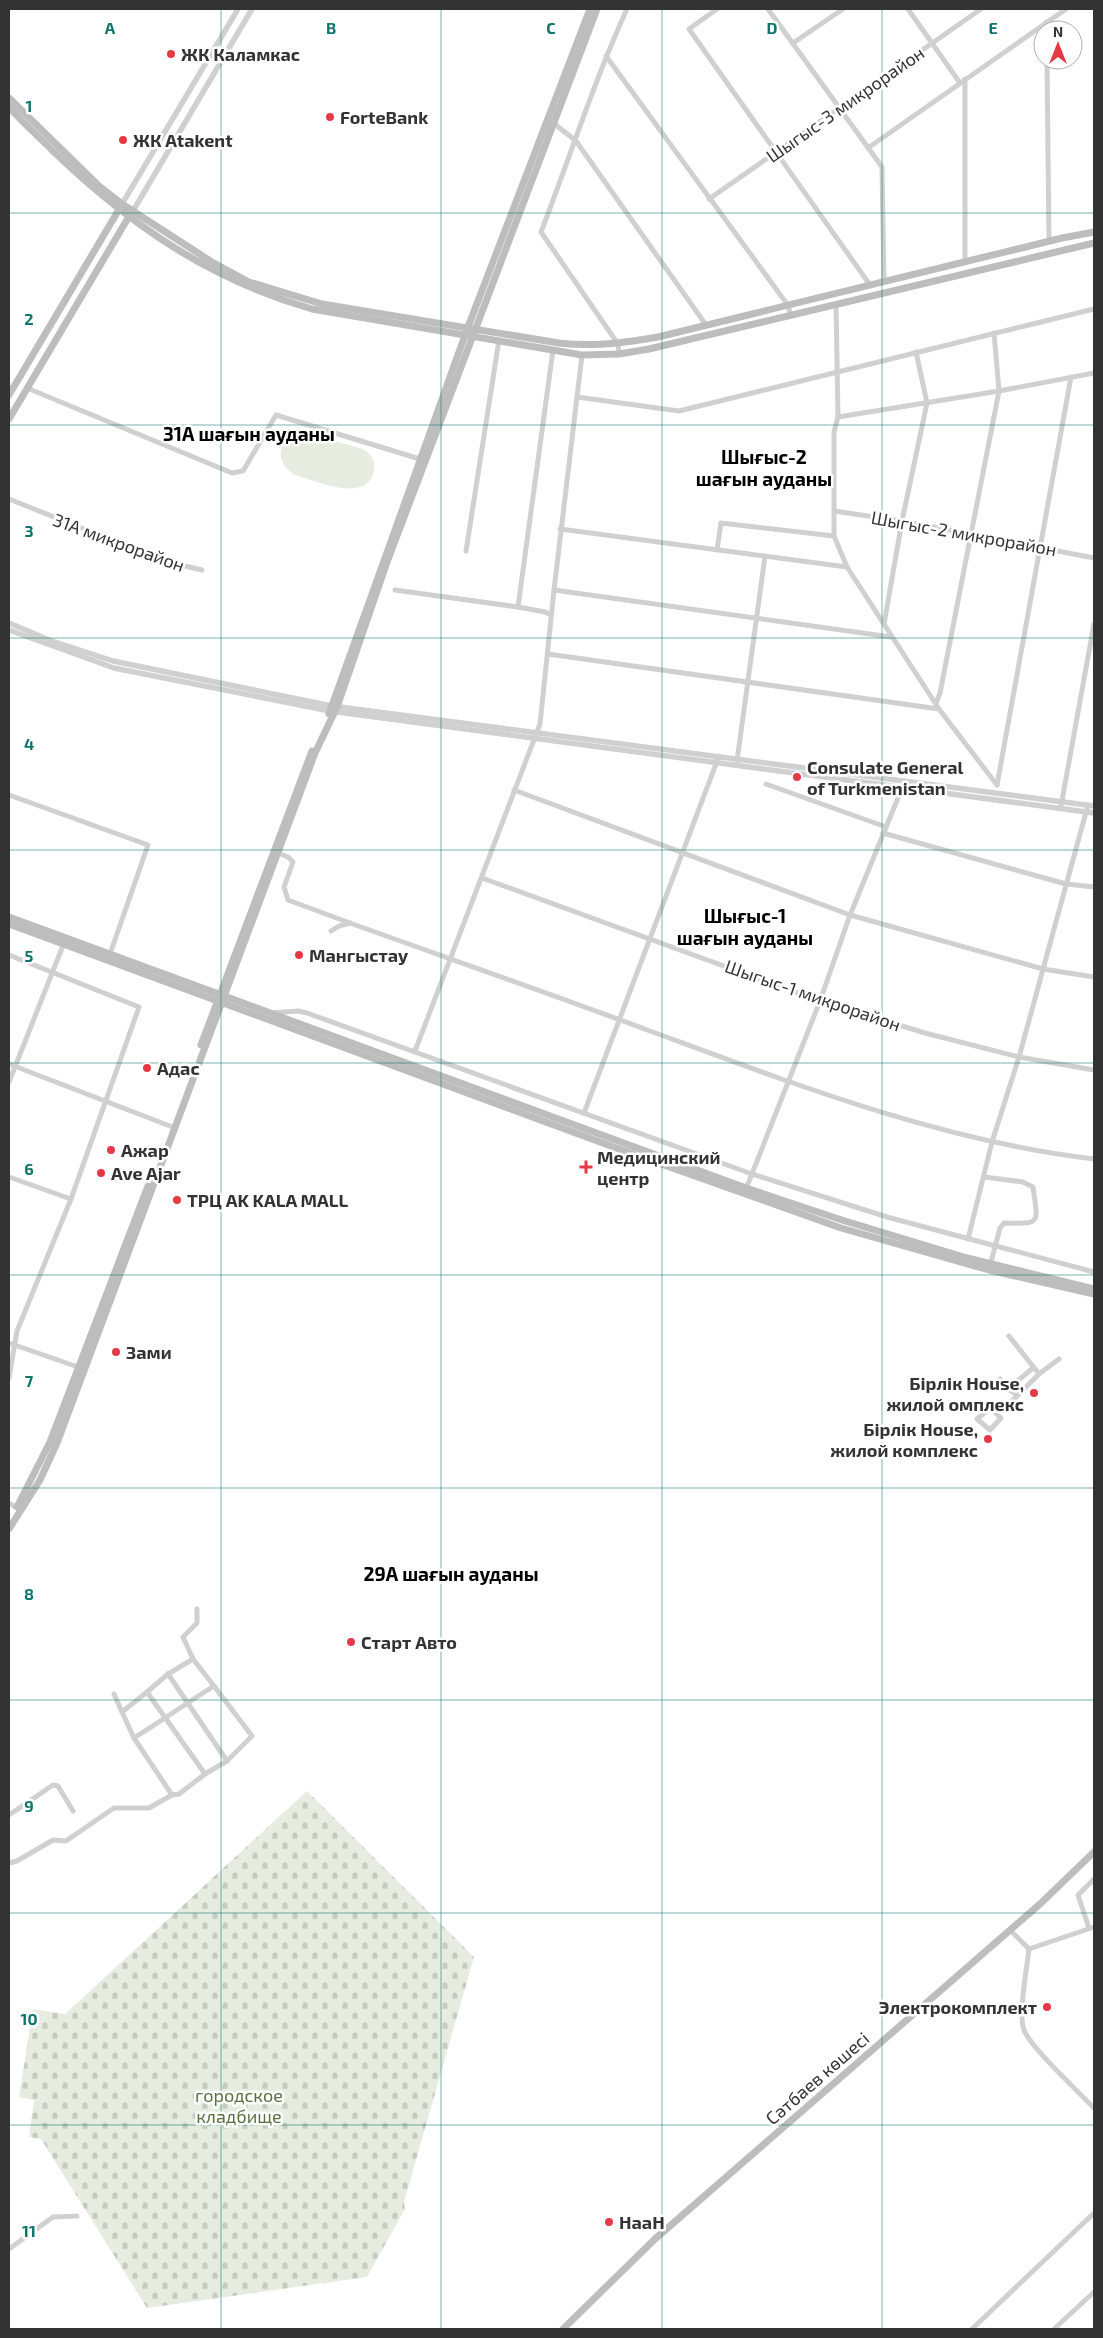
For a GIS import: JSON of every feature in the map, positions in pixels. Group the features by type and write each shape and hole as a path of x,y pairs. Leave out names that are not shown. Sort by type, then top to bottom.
{"main road":[{"path":"220,999 278,854 315,753 334,709 470,331 590,9"},
{"path":"550,120 597,9"},
{"path":"9,98 120,207"},
{"path":"9,107 88,184 218,274 276,298 312,309 375,321 559,343 588,346 618,344 706,325 1062,238 1094,232"},
{"path":"9,395 120,207"},
{"path":"9,419 131,214"},
{"path":"1062,238 1064,249"},
{"path":"470,331 499,340 582,355 620,354 1094,243"},
{"path":"9,1529 50,1442 81,1368 173,1127 301,777 334,709"},
{"path":"9,917 64,941 220,999 263,1018 869,1237 1094,1294"},
{"path":"9,924 64,941"},
{"path":"220,999 270,1013 620,1146"},
{"path":"990,1267 1094,1289"},
{"path":"9,1520 19,1509"},
{"name":"Сәтбаев көшесі","path":"563,2329 655,2239 1010,1930 1094,1852"}],"street":[{"path":"120,207 238,9"},
{"path":"131,214 252,9"},
{"path":"620,354 618,344 541,232 606,56 628,9"},
{"path":"717,9 689,29 870,285"},
{"path":"768,9 882,167 884,282"},
{"path":"792,43 843,9"},
{"path":"908,9 960,83"},
{"name":"Шыгыс-3 микрорайон","path":"709,199 981,9"},
{"path":"1049,20 1066,9"},
{"path":"868,148 1033,31"},
{"path":"606,56 709,199 788,304 791,315"},
{"path":"1047,70 1049,242"},
{"path":"965,79 965,262"},
{"path":"550,120 576,141 706,325"},
{"path":"836,304 838,417 834,432 834,536 847,567 891,637 939,709 997,785"},
{"path":"577,397 679,411 1094,309"},
{"path":"936,704 940,692 999,391 994,334"},
{"path":"466,551 499,340"},
{"path":"518,607 553,350"},
{"path":"884,625 902,521 927,404 916,352"},
{"path":"415,1051 540,724 560,529 582,355"},
{"path":"838,417 927,404 1094,373"},
{"path":"994,800 1071,377"},
{"path":"27,388 232,473 243,471 276,415 423,460"},
{"name":"31А микрорайон","path":"9,499 146,554 184,567 202,570"},
{"name":"Шыгыс-2 микрорайон","path":"834,511 902,521 1094,558"},
{"path":"717,550 721,523 834,536"},
{"path":"560,529 847,567"},
{"path":"737,762 749,684 764,556"},
{"path":"395,590 518,607 545,612 551,615"},
{"path":"554,590 891,637"},
{"path":"9,623 49,640 113,661 334,709"},
{"path":"1061,808 1094,624"},
{"path":"9,630 114,668 334,709 904,784 1091,805 1086,812 1019,1057 992,1142 968,1240"},
{"path":"548,654 749,684 939,709"},
{"path":"584,1113 719,759"},
{"path":"766,784 886,827"},
{"path":"904,784 994,800 1094,813"},
{"path":"745,1191 820,1001 850,915 904,784"},
{"path":"514,790 850,915 1043,969 1094,978"},
{"path":"9,795 148,845 109,958"},
{"path":"883,833 1066,884 1094,887"},
{"path":"278,854 288,857 293,862 284,887 288,900 788,1082 992,1142 1094,1159"},
{"name":"Шыгыс-1 микрорайон","path":"482,878 820,1001 925,1033 1019,1057 1094,1070"},
{"path":"331,931 350,923"},
{"path":"9,1082 64,941"},
{"path":"9,954 139,1007 71,1199 11,1344 9,1378"},
{"path":"263,1018 270,1013 298,1011 307,1013 752,1174 968,1240 1094,1272"},
{"path":"9,1064 173,1127"},
{"path":"9,1177 71,1199"},
{"path":"984,1177 1023,1182 1032,1187 1036,1214 1034,1222 1030,1224 1004,1223 1000,1228 990,1267"},
{"path":"1009,1336 1039,1374"},
{"path":"11,1344 81,1368"},
{"path":"1006,1407 1039,1374 1059,1359"},
{"path":"1008,1389 1033,1368"},
{"path":"1000,1379 1008,1389 1018,1395"},
{"path":"990,1408 1001,1418 990,1430 977,1419 990,1408"},
{"path":"9,1503 19,1509"},
{"path":"9,1863 17,1861 53,1840 66,1841 114,1808 146,1808 172,1795 179,1794 205,1774 227,1761 252,1736 194,1659 183,1637 196,1624 197,1609"},
{"path":"122,1712 168,1674 194,1659"},
{"path":"168,1674 227,1761"},
{"path":"134,1738 214,1686"},
{"path":"147,1692 205,1774"},
{"path":"114,1694 134,1738 172,1795"},
{"path":"9,1815 53,1785 58,1786 73,1811"},
{"path":"1029,1949 1092,1928 1078,1895 1094,1879"},
{"path":"1010,1930 1029,1949"},
{"path":"1029,1949 1022,2018 1024,2030 1032,2043 1094,2108"},
{"path":"972,2329 1094,2213"},
{"path":"9,2249 53,2217 77,2216"},
{"path":"1054,2329 1094,2292"}],"green space":[{"path":"302,432 366,451 371,456 374,464 374,471 369,481 362,486 340,488 295,475 283,463 281,451 287,440"},
{"name":"городское кладбище","path":"307,1791 474,1957 404,2202 405,2209 367,2277 147,2308 41,2139 29,2137 34,2100 19,2097 33,2009 65,2014"}],"place":[{"name":"ЖК Каламкас","path":"171,54"},
{"name":"ForteBank","path":"330,117"},
{"name":"ЖК Atakent","path":"123,140"},
{"name":"Consulate General of Turkmenistan","path":"797,777"},
{"name":"Мангыстау","path":"299,955"},
{"name":"Адас","path":"147,1068"},
{"name":"Ажар","path":"111,1150"},
{"name":"Медицинский центр","path":"586,1167"},
{"name":"Ave Ajar","path":"101,1173"},
{"name":"ТРЦ AK KALA MALL","path":"177,1200"},
{"name":"Зами","path":"116,1352"},
{"name":"Бірлік House, жилой омплекс","path":"1034,1393"},
{"name":"Бірлік House, жилой комплекс","path":"988,1439"},
{"name":"Старт Авто","path":"351,1642"},
{"name":"Электрокомплект","path":"1047,2007"},
{"name":"НааН","path":"609,2222"}],"district":[{"name":"31А шағын ауданы","path":"249,433"},
{"name":"Шығыс-2 шағын ауданы","path":"764,467"},
{"name":"Шығыс-1 шағын ауданы","path":"745,926"},
{"name":"29А шағын ауданы","path":"451,1573"}]}
